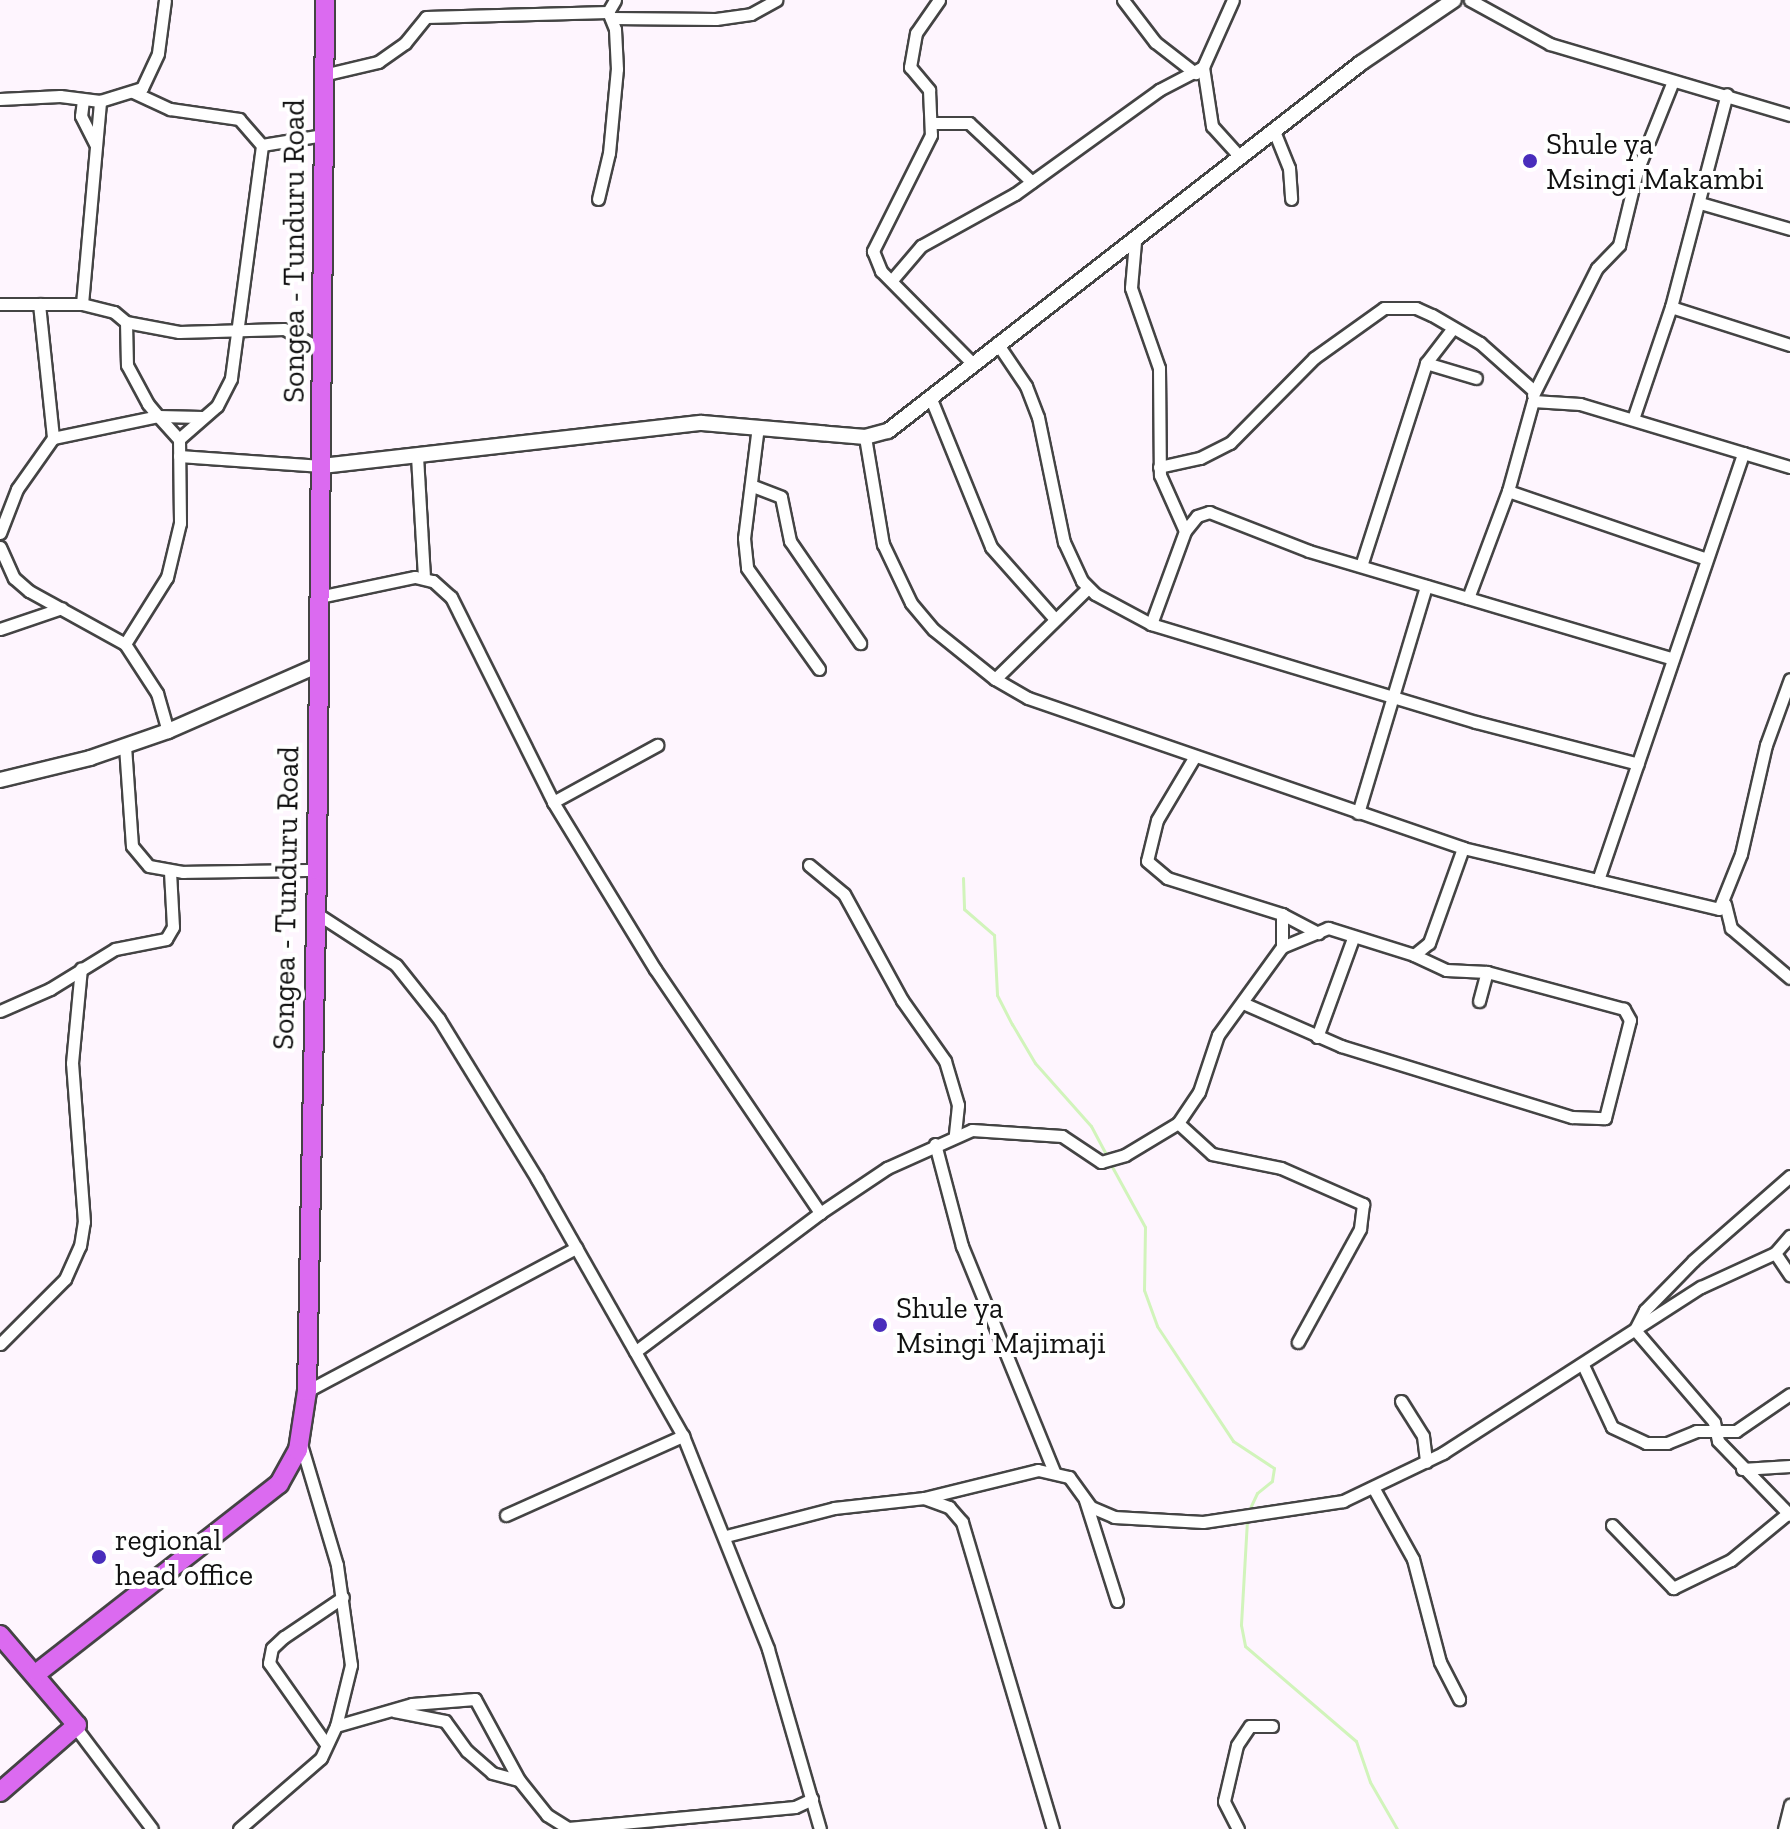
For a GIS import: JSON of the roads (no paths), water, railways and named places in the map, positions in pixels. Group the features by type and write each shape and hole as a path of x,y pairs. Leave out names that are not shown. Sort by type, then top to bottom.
{"highway":[{"name":"Songea - Tunduru Road","path":"37,1673 279,1484 295,1463 300,1440 307,1391 317,870 325,0"},
{"path":"0,1635 37,1673 76,1728 0,1792"}],"street":[{"path":"0,99 100,101 133,92 149,79 165,0"},
{"path":"598,199 609,153 617,69 610,15 615,0"},
{"path":"323,75 378,62 405,43 426,17 610,15 716,19 751,14 776,0"},
{"path":"939,0 916,33 910,67 929,90 934,123 927,146 875,239 875,262 972,363"},
{"path":"1123,0 1155,42 1199,70 1212,126 1240,157"},
{"path":"892,280 921,246 1032,182 1159,90 1199,70 1233,0"},
{"path":"1470,0 1550,44 1790,115"},
{"path":"179,456 322,466 652,427 758,426 865,437 888,431 997,343 1135,242 1240,157 1448,2"},
{"path":"1468,598 1508,491 1533,396 1597,268 1619,245 1630,194 1673,81"},
{"path":"133,92 170,109 239,119 262,145 238,330 225,394 179,439"},
{"path":"1633,419 1671,307 1727,94"},
{"path":"83,100 81,116 96,145"},
{"path":"82,304 100,101"},
{"path":"934,123 969,123 1032,182"},
{"path":"1274,131 1289,168 1291,199"},
{"path":"262,145 323,135"},
{"path":"1700,203 1790,229"},
{"path":"1135,242 1131,288 1159,368 1159,467 1165,493 1185,531"},
{"path":"0,304 82,304 114,312 126,322 179,332 284,329 321,349"},
{"path":"39,304 44,395 53,438"},
{"path":"1671,307 1790,345"},
{"path":"1159,467 1200,458 1230,443 1314,358 1384,308 1416,308 1453,328 1502,359 1533,396 1565,400 1790,467"},
{"path":"125,644 174,560 180,523 179,439 158,416 127,365 126,322"},
{"path":"1361,566 1426,363 1453,328"},
{"path":"997,343 1026,386 1038,417 1064,542 1088,588 1151,624 1638,764"},
{"path":"1426,363 1476,378"},
{"path":"931,399 991,547 1055,619"},
{"path":"0,533 17,489 53,438 158,416 204,417"},
{"path":"758,426 753,486 744,538 747,568 819,669"},
{"path":"865,437 883,544 911,603 934,630 995,679 1028,698 1463,848 1712,911 1725,904"},
{"path":"1598,880 1670,658 1743,453"},
{"path":"417,456 424,578"},
{"path":"753,486 781,497 790,541 860,643"},
{"path":"1508,491 1704,558"},
{"path":"1151,624 1185,531 1197,516 1220,514 1273,538 1670,658"},
{"path":"0,547 19,584 125,644 157,693 168,731"},
{"path":"319,597 403,577 424,578 451,597 553,802 655,969 700,1027 820,1213"},
{"path":"1358,813 1426,586"},
{"path":"995,679 1088,588"},
{"path":"0,629 62,608"},
{"path":"0,780 168,731 317,666"},
{"path":"1790,679 1766,745 1725,904 1731,928 1790,978"},
{"path":"553,802 657,745"},
{"path":"125,746 135,854 149,866 170,871 317,870"},
{"path":"1195,756 1157,820 1147,861 1182,884 1282,914 1318,933"},
{"path":"1414,955 1429,943 1463,848"},
{"path":"809,865 844,894 902,1000 945,1061 958,1105 955,1135"},
{"path":"0,1011 115,949 166,939 173,927 170,871"},
{"path":"316,913 396,965 439,1019 576,1248 683,1436 726,1536 777,1677 820,1829"},
{"path":"635,1352 820,1213 887,1168 955,1135 988,1129 1062,1136 1108,1160 1178,1123 1199,1092 1218,1035 1245,1004 1282,947 1282,914"},
{"path":"1245,1004 1317,1037 1572,1117 1605,1118 1615,1096 1628,1013 1614,1003 1487,972 1446,970 1414,955 1328,928 1282,947"},
{"path":"1317,1037 1353,938"},
{"path":"1429,943 1446,970"},
{"path":"0,1344 65,1279 80,1246 84,1222 72,1063 81,968"},
{"path":"1479,1001 1487,972"},
{"path":"1178,1123 1212,1154 1281,1168 1363,1204 1360,1229 1298,1342"},
{"path":"935,1144 962,1246 1054,1471"},
{"path":"1635,1330 1645,1310 1693,1261 1790,1176"},
{"path":"1085,1500 1114,1517 1227,1519 1343,1501 1426,1462 1583,1365 1701,1287 1775,1253 1790,1236"},
{"path":"307,1391 576,1248"},
{"path":"1775,1253 1790,1275"},
{"path":"1612,1525 1673,1588 1731,1560 1789,1514 1742,1469 1687,1388 1635,1330"},
{"path":"1583,1365 1603,1414 1625,1437 1667,1443 1749,1424 1790,1394"},
{"path":"1401,1401 1423,1436 1426,1462"},
{"path":"506,1515 683,1436"},
{"path":"239,1829 308,1774 336,1726 351,1665 343,1597 300,1440"},
{"path":"1742,1469 1790,1466"},
{"path":"726,1536 834,1508 924,1498 1038,1470 1054,1471 1077,1484 1085,1500 1117,1601"},
{"path":"1374,1489 1413,1559 1440,1662 1459,1699"},
{"path":"924,1498 949,1507 962,1522 1053,1829"},
{"path":"326,1744 269,1663 278,1643 343,1597"},
{"path":"336,1726 390,1710 475,1699 519,1780 547,1815 568,1828 795,1807 812,1799"},
{"path":"390,1710 445,1721 467,1751 492,1773 519,1780"},
{"path":"1238,1829 1224,1801 1237,1745 1250,1726 1272,1726"},
{"path":"76,1728 152,1829"},
{"path":"1784,1829 1790,1805"}],"waterway":[{"path":"963,878 964,909 994,935 997,995 1012,1024 1035,1063 1091,1126 1107,1156"},
{"path":"1110,1163 1145,1227 1144,1290 1157,1326 1233,1441 1274,1468 1272,1481 1257,1493 1248,1512"},
{"path":"1247,1520 1241,1625 1245,1646 1356,1741 1370,1782 1397,1829"}],"place":[{"name":"Shule ya Msingi Makambi","path":"1530,161"},
{"name":"Shule ya Msingi Majimaji","path":"880,1325"},
{"name":"regional head office","path":"99,1557"}]}
